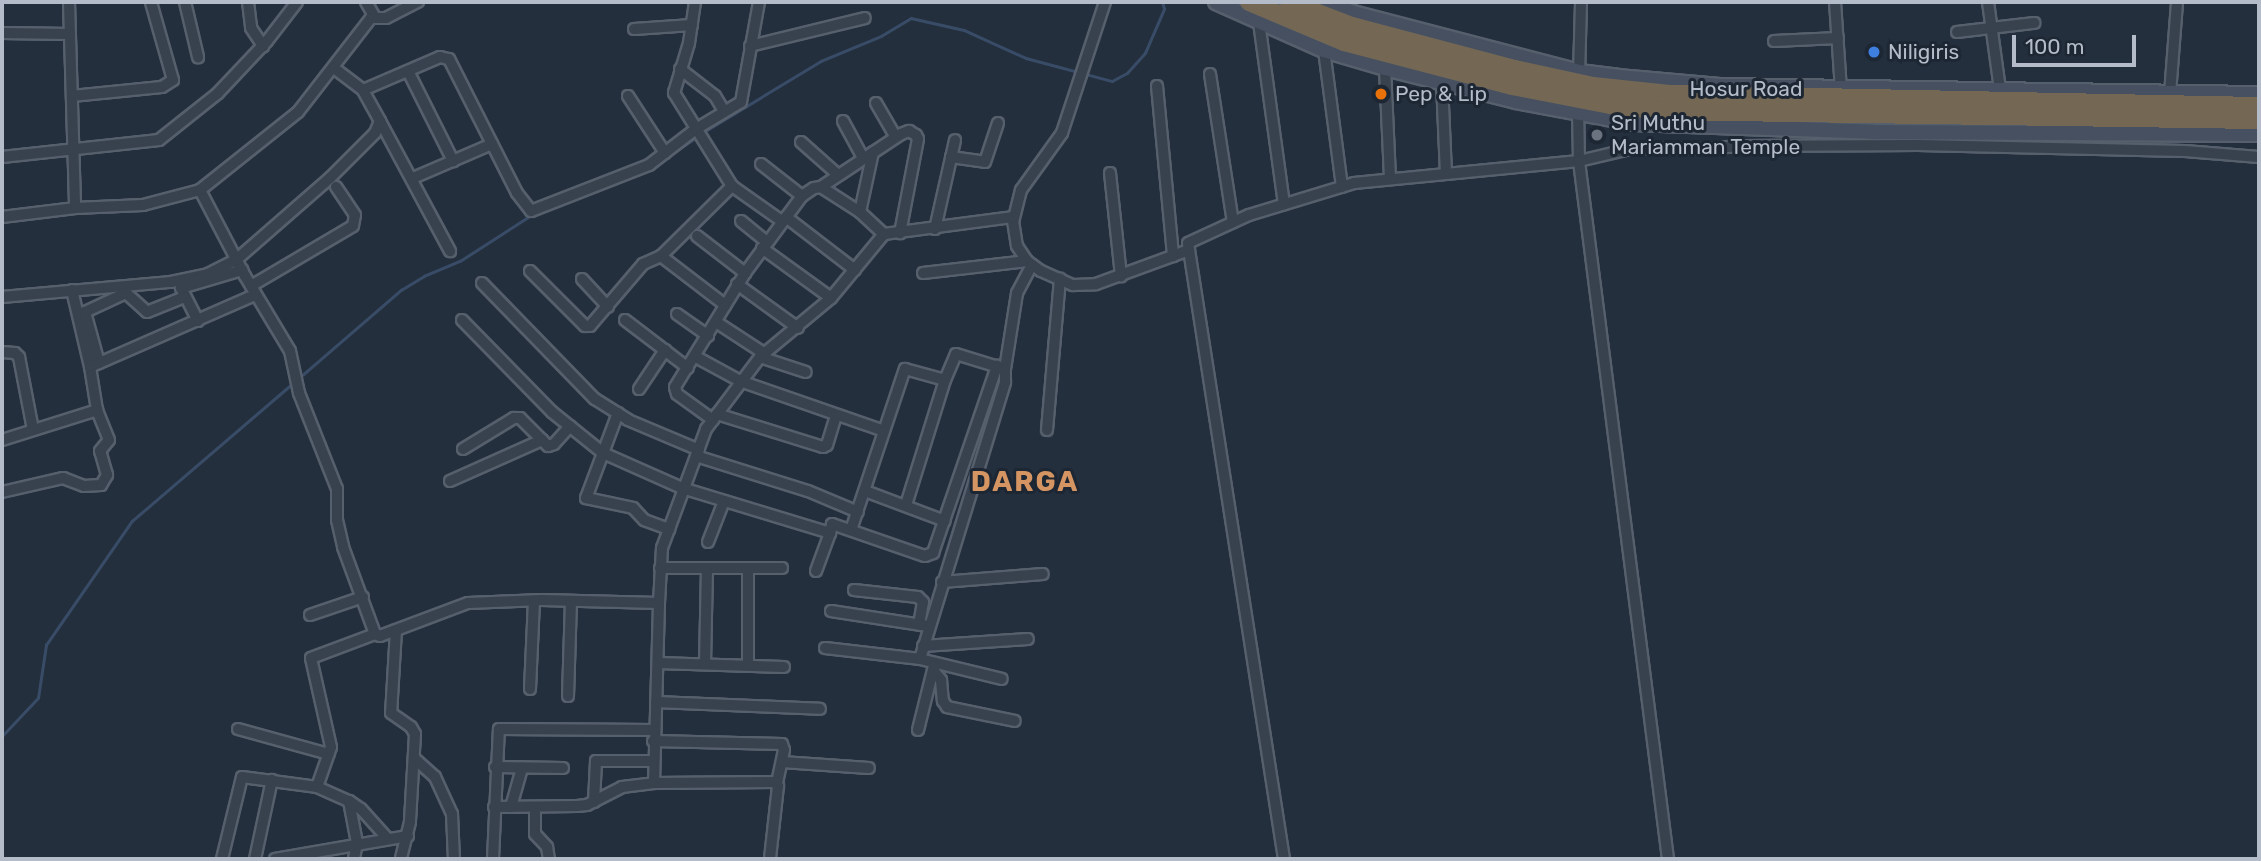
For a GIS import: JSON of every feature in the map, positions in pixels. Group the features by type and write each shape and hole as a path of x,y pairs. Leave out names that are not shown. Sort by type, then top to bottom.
{"highway":[{"name":"Hosur Road","path":"1248,2 1344,42 1664,111 2259,120"},
{"name":"Hosur Road","path":"1289,2 1352,26 1578,92 2259,106"}],"street":[{"path":"69,2 75,208"},
{"path":"72,96 162,86 173,80 151,2"},
{"path":"185,2 198,57"},
{"path":"248,2 251,28 263,46"},
{"path":"2,156 74,151 154,141 166,137 218,93 263,46 297,2"},
{"path":"366,2 374,16"},
{"path":"374,16 389,17 418,2"},
{"path":"695,2 692,25 674,93 732,186 855,270"},
{"path":"363,90 440,57 449,59 528,211 634,172 741,102 759,2"},
{"path":"1105,2 1062,133 1021,191 1014,217 1017,246 1029,263 1073,285 1096,284 1189,250"},
{"path":"1216,2 1324,50 1443,82 1578,92 1720,86 2259,94"},
{"path":"1326,2 1578,92 1633,123 1742,129 2259,134"},
{"path":"1581,2 1579,161 1668,859"},
{"path":"1835,2 1841,89"},
{"path":"1988,2 2000,90"},
{"path":"2170,94 2177,2"},
{"path":"2,218 75,208 143,205 200,190 299,112 374,16"},
{"path":"750,46 865,18"},
{"path":"1259,22 1284,204"},
{"path":"1957,32 2034,23"},
{"path":"634,29 692,25"},
{"path":"2,33 70,34"},
{"path":"1774,41 1838,37"},
{"path":"1324,50 1342,187"},
{"path":"334,68 363,90 413,178 450,251"},
{"path":"1385,68 1390,179"},
{"path":"680,69 715,96 724,111"},
{"path":"408,71 453,161"},
{"path":"1210,74 1233,222"},
{"path":"1443,82 1446,174"},
{"path":"1157,86 1173,256"},
{"path":"628,96 665,153"},
{"path":"876,103 896,137"},
{"path":"2,297 181,280 208,274 236,260 330,178 375,133 380,121"},
{"path":"843,121 863,158"},
{"path":"951,157 985,162 998,123"},
{"path":"1742,129 1742,146"},
{"path":"836,415 827,445 822,447 715,417 675,391 737,284 802,196 821,187 837,174 909,131 918,139 900,233"},
{"path":"935,229 955,140"},
{"path":"801,142 837,174"},
{"path":"413,178 492,144"},
{"path":"1284,859 1188,243 1233,222 1342,187 1390,179 1579,161 1634,148 1704,149 1742,146 2157,150 2259,157"},
{"path":"860,212 873,152"},
{"path":"761,164 802,196"},
{"path":"1110,173 1121,276"},
{"path":"530,271 585,326 594,323 643,264 661,256 732,186"},
{"path":"95,365 198,321 253,291 353,226 355,215 336,187"},
{"path":"821,187 860,212 884,234 1014,217"},
{"path":"200,190 253,291 290,351 299,393 337,489 337,520 343,547 375,634"},
{"path":"741,221 765,245 831,298"},
{"path":"654,783 660,568 682,488 715,417 740,381 763,355 831,298 884,234"},
{"path":"697,236 745,273"},
{"path":"661,256 725,304"},
{"path":"923,273 1029,263"},
{"path":"816,571 832,524 928,556 933,552 1001,367 1017,293 1029,263"},
{"path":"198,321 184,297 182,287 242,271"},
{"path":"582,279 608,307"},
{"path":"1047,430 1060,279"},
{"path":"482,283 574,380 618,413 698,453 808,491 858,512"},
{"path":"737,284 797,328"},
{"path":"72,290 95,365"},
{"path":"2,492 63,478 84,486 100,485 107,475 100,451 109,440 97,410 95,365 85,312 126,293 147,312 184,297"},
{"path":"677,314 708,336"},
{"path":"462,320 570,426 603,453 682,488 830,533"},
{"path":"625,320 688,368"},
{"path":"716,321 763,355 806,372"},
{"path":"639,389 665,350"},
{"path":"2,352 15,353 19,357 33,430"},
{"path":"906,505 945,380 956,354 1001,367"},
{"path":"696,357 740,381 884,431"},
{"path":"923,626 942,582 1005,382 1001,367"},
{"path":"851,530 905,369 945,380"},
{"path":"2,440 97,410"},
{"path":"618,413 586,498 633,508 644,520 669,529"},
{"path":"463,449 518,417 551,446 570,426"},
{"path":"450,481 542,440"},
{"path":"865,491 945,520"},
{"path":"708,541 724,501"},
{"path":"660,568 782,568"},
{"path":"705,664 707,568"},
{"path":"748,568 748,665"},
{"path":"942,582 1043,574"},
{"path":"854,590 918,597 923,602 923,646 920,659"},
{"path":"310,615 363,597"},
{"path":"530,689 534,601"},
{"path":"568,696 571,601"},
{"path":"317,788 331,747 312,658 375,634 385,635 468,603 659,603"},
{"path":"831,611 923,626"},
{"path":"396,631 391,713 414,729 415,759 408,836 403,858"},
{"path":"923,646 1028,639"},
{"path":"825,648 920,659 934,666 1002,679"},
{"path":"657,663 784,667"},
{"path":"934,666 941,680 943,701 947,707 1015,721"},
{"path":"918,730 934,666"},
{"path":"656,702 820,709"},
{"path":"493,859 497,732 502,727 782,744 770,859"},
{"path":"238,729 329,754"},
{"path":"415,759 432,772 452,814 454,859"},
{"path":"594,802 596,761 653,761"},
{"path":"782,762 869,768"},
{"path":"495,767 563,768"},
{"path":"511,807 522,768"},
{"path":"222,859 239,780 248,776 317,788 349,801 361,809 388,839"},
{"path":"255,859 272,780"},
{"path":"495,807 577,806 594,802 622,787 654,783 777,783"},
{"path":"349,801 357,843 354,859"},
{"path":"535,807 535,834 547,847 549,859"},
{"path":"275,859 316,855 357,843 408,836"}],"waterway":[{"path":"702,133 821,61 881,36 911,18 964,30 1026,58 1112,81 1127,73 1145,53 1164,9 1162,2"},
{"path":"670,155 697,137"},
{"path":"299,378 401,290 424,276 460,261 533,214"},
{"path":"2,736 38,698 46,645 132,521 294,382"}],"place":[{"name":"Niligiris","path":"1874,52"},
{"name":"Pep & Lip","path":"1381,94"},
{"name":"Sri Muthu Mariamman Temple","path":"1597,135"}],"district":[{"name":"DARGA","path":"1025,482"}]}
